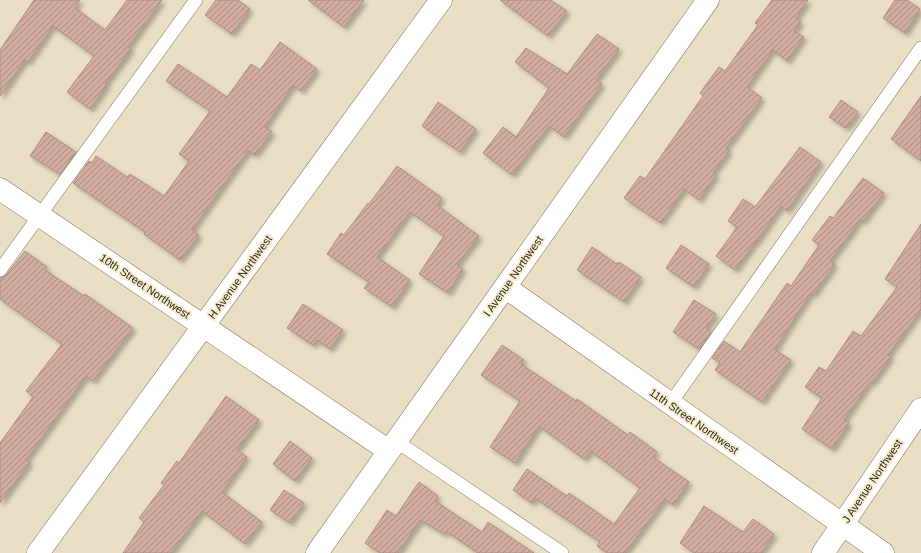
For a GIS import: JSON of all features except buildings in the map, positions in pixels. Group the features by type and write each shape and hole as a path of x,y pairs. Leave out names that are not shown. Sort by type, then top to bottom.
{"street":[{"name":"H Avenue Northwest","path":"38,553 441,0"},
{"name":"I Avenue Northwest","path":"317,553 708,0"},
{"name":"10th Street Northwest","path":"0,189 204,326 392,446"},
{"name":"11th Street Northwest","path":"505,288 883,553"},
{"name":"J Avenue Northwest","path":"823,553 921,409"}],"lane":[{"path":"0,270 196,0"},
{"path":"670,404 921,48"},
{"path":"392,446 562,553"}]}
